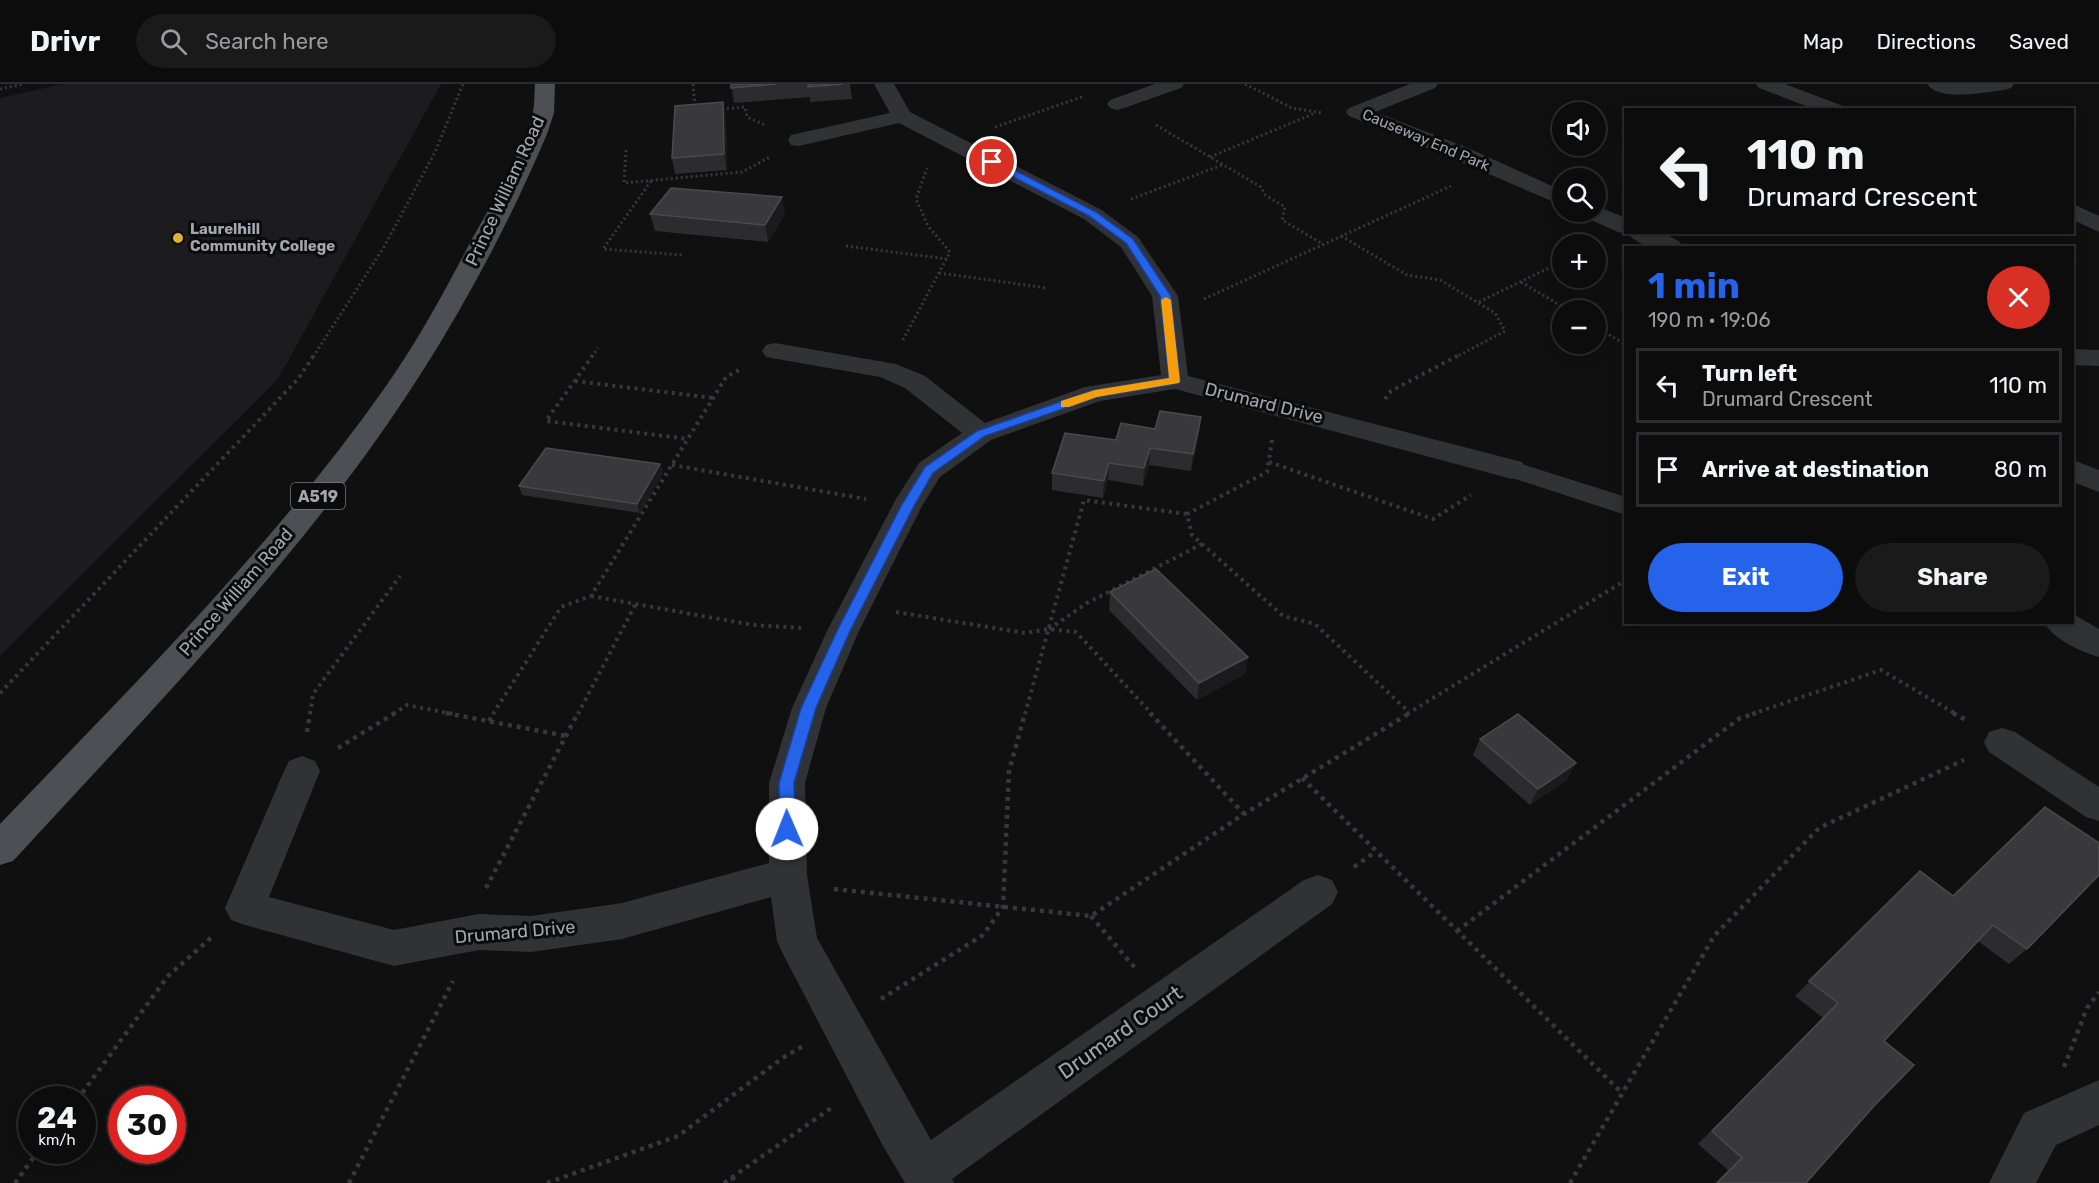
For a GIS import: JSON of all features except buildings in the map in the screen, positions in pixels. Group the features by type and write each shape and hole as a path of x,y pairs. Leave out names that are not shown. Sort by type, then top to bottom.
{"main road":[{"name":"Prince William Road","path":"0,849 213,622 352,455 425,348 479,254 542,120 544,84"}],"street":[{"path":"884,84 902,116 1092,214 1130,242 1165,296 1175,381"},
{"path":"1117,104 1174,84"},
{"name":"Causeway End Park","path":"1356,112 1428,84"},
{"path":"1767,84 1831,108"},
{"path":"1937,84 1951,90 2004,84"},
{"name":"Causeway End Park","path":"1356,112 1552,194"},
{"path":"799,140 902,116"},
{"path":"2074,212 2099,225"},
{"path":"1606,218 1624,226"},
{"path":"1643,234 1669,246"},
{"path":"775,351 887,370 915,382 981,434"},
{"path":"2074,357 2099,358"},
{"name":"Drumard Drive","path":"927,1177 797,941 788,875 787,783 809,708 850,619 907,506 929,470 981,434 1095,393 1175,381 1512,469"},
{"path":"2074,470 2099,482"},
{"path":"2063,624 2099,645"},
{"path":"2002,742 2099,806"},
{"path":"245,908 302,771"},
{"name":"Drumard Drive","path":"245,908 394,948 479,932 531,934 622,921 788,875"},
{"name":"Drumard Court","path":"927,1177 1163,1001 1318,892"},
{"path":"2012,1183 2040,1129 2099,1102"}],"lane":[{"path":"1512,469 1624,505"}],"path":[{"path":"0,89 24,84"},
{"path":"0,693 298,379 384,247 436,150 463,84"},
{"path":"693,84 695,111"},
{"path":"1245,84 1279,101 1314,114"},
{"path":"887,370 950,252 928,226 916,199 925,170 952,141 1095,93 1261,187 1265,195 1285,207 1282,220 1323,244"},
{"path":"715,110 745,107 747,117 799,140"},
{"path":"1210,157 1314,114 1356,112"},
{"path":"626,150 624,183 742,172 799,140"},
{"path":"1092,214 1223,165"},
{"path":"1167,314 1492,168"},
{"path":"652,180 603,249 682,255"},
{"path":"1341,236 1407,275 1440,280 1495,313 1505,331 1391,391 1363,429"},
{"path":"846,246 947,259"},
{"path":"1479,303 1552,266"},
{"path":"939,273 1047,288"},
{"path":"1520,282 1552,301"},
{"path":"1606,333 1624,344"},
{"path":"598,348 546,421 688,439"},
{"path":"591,596 726,377 775,351"},
{"path":"575,381 713,398"},
{"path":"547,1183 678,1136 784,1058 983,935 1004,907 1009,771 1084,500 1187,514 1267,472 1277,406"},
{"path":"1269,462 1433,519 1512,469"},
{"path":"672,465 907,506"},
{"path":"1187,514 1192,535 1202,544 1283,616 1316,624 1409,712"},
{"path":"1048,629 1088,603 1202,544"},
{"path":"302,771 313,694 400,576"},
{"path":"788,875 839,890 1091,916 1244,814 1624,581"},
{"path":"489,721 561,607 591,596 753,624 850,619 1025,633 1048,629 1076,632 1244,814"},
{"path":"349,1183 479,932 483,892 635,605"},
{"path":"1457,931 1740,718 1881,670 2002,742"},
{"path":"302,771 407,705 566,736"},
{"path":"1570,1183 1714,936 1820,828 2002,742"},
{"path":"1302,778 1621,1092"},
{"path":"86,1086 168,976 245,908"},
{"path":"1091,916 1163,1001"},
{"path":"2040,1129 2087,1008 2099,992"},
{"path":"724,1183 734,1180 872,1080"},
{"path":"15,1183 29,1164"}],"shaded area":[{"name":"Laurelhill Community College","path":"63,84 441,84 278,379 0,656 0,98"}],"slow traffic":[{"path":"1065,404 1095,393 1175,381 1166,300"}],"place":[{"name":"Laurelhill Community College","path":"178,238"}],"route":[{"path":"787,829 787,783 809,708 843,631 907,506 929,470 981,434 1095,393 1175,381 1165,296 1130,242 1092,214 992,162"}]}
